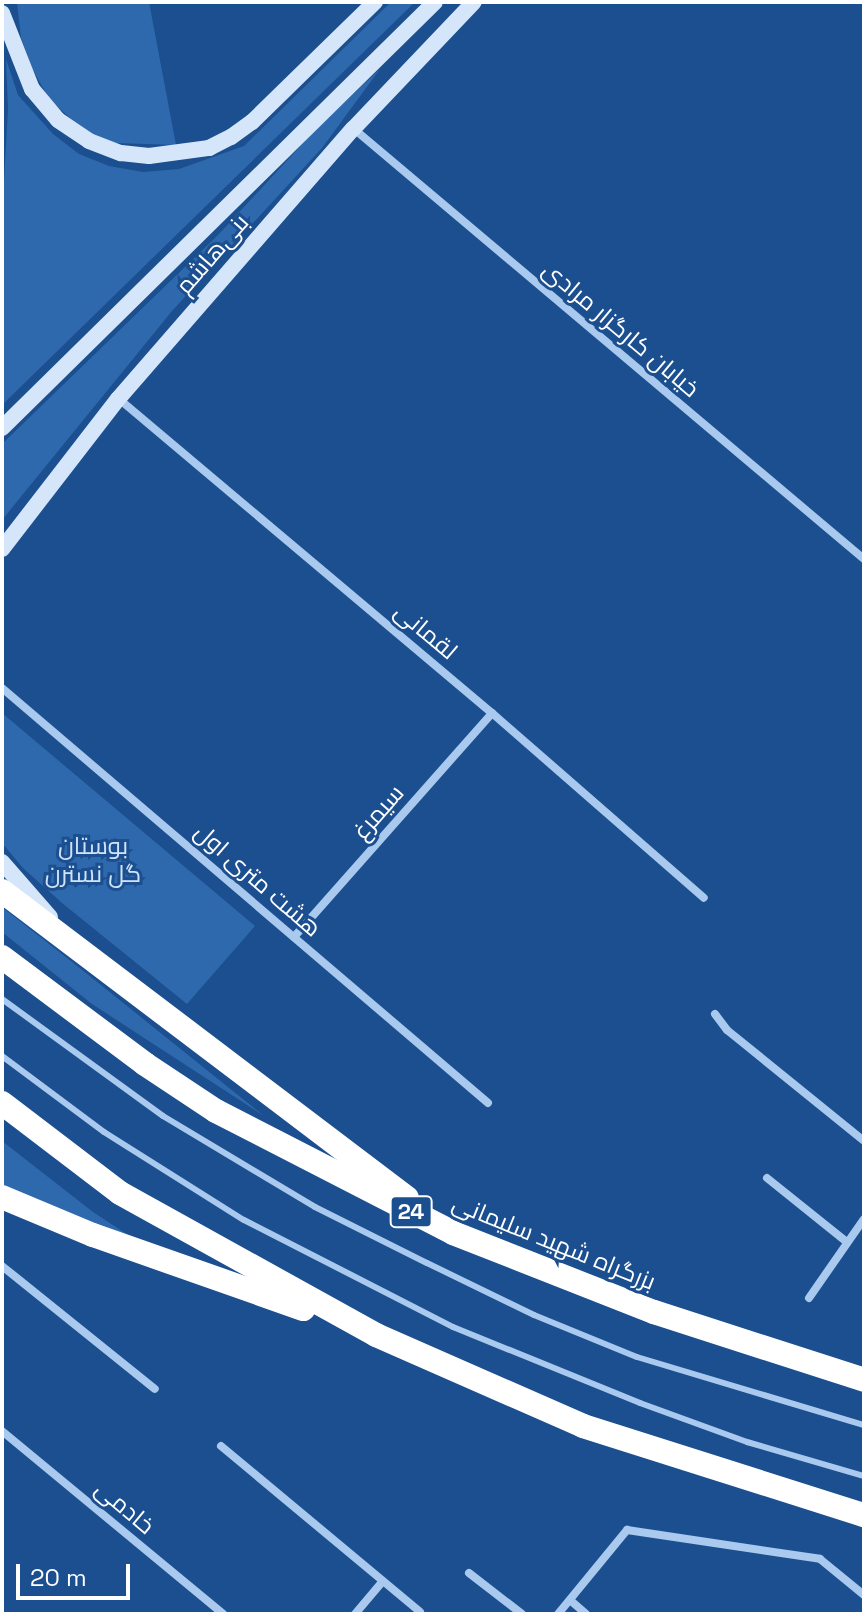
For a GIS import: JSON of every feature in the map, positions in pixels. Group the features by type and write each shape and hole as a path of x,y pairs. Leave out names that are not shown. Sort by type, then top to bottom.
{"highway":[{"path":"2,891 453,1233"},
{"name":"بزرگراه شهید سلیمانی","path":"2,957 145,1064 216,1111 453,1233 654,1312 864,1380"},
{"path":"2,1103 120,1193 376,1335"},
{"path":"2,1197 93,1235 376,1335 583,1426 864,1515"}],"main road":[{"path":"2,13 32,89 58,120 89,141 121,153 149,156 209,148 231,137 252,122 375,2"},
{"path":"2,428 435,2"},
{"name":"بنی‌هاشم","path":"2,549 118,399 353,129 474,2"},
{"path":"2,862 84,953"}],"street":[{"name":"خیابان کارگزار مرادی","path":"353,129 864,559"},
{"name":"لقمانی","path":"118,399 492,713 704,898"},
{"name":"هشت متری اول","path":"2,688 488,1103"},
{"name":"سیمرغ","path":"294,937 492,713"},
{"path":"715,1014 727,1030 864,1141"},
{"path":"767,1178 847,1242"},
{"path":"809,1298 864,1219"},
{"path":"2,1266 155,1389"},
{"name":"خادمی","path":"2,1431 223,1614"},
{"path":"221,1446 420,1612"},
{"path":"558,1614 627,1530 820,1559 864,1595"},
{"path":"469,1573 522,1614"},
{"path":"355,1614 383,1581"},
{"path":"570,1600 586,1614"}],"lane":[{"path":"2,999 163,1116 315,1207 427,1263 534,1315 637,1357 864,1425"},
{"path":"2,1056 104,1132 244,1220 453,1327 693,1423 864,1476"}],"green space":[{"path":"17,2 149,2 176,145 116,143 94,135 70,118 49,99 32,68 21,38"},
{"path":"391,2 415,2 2,405 2,217 8,109 6,59 18,95 53,134 79,154 109,166 143,172 179,169 244,146"},
{"path":"380,69 322,148 172,311 2,520 2,444 218,235 320,125"},
{"name":"بوستان گل نسترن","path":"2,713 255,926 187,1004 62,903 23,868 2,843"},
{"path":"2,907 264,1116 92,1004 2,932"},
{"path":"2,1141 93,1212 151,1250 2,1185"}]}
